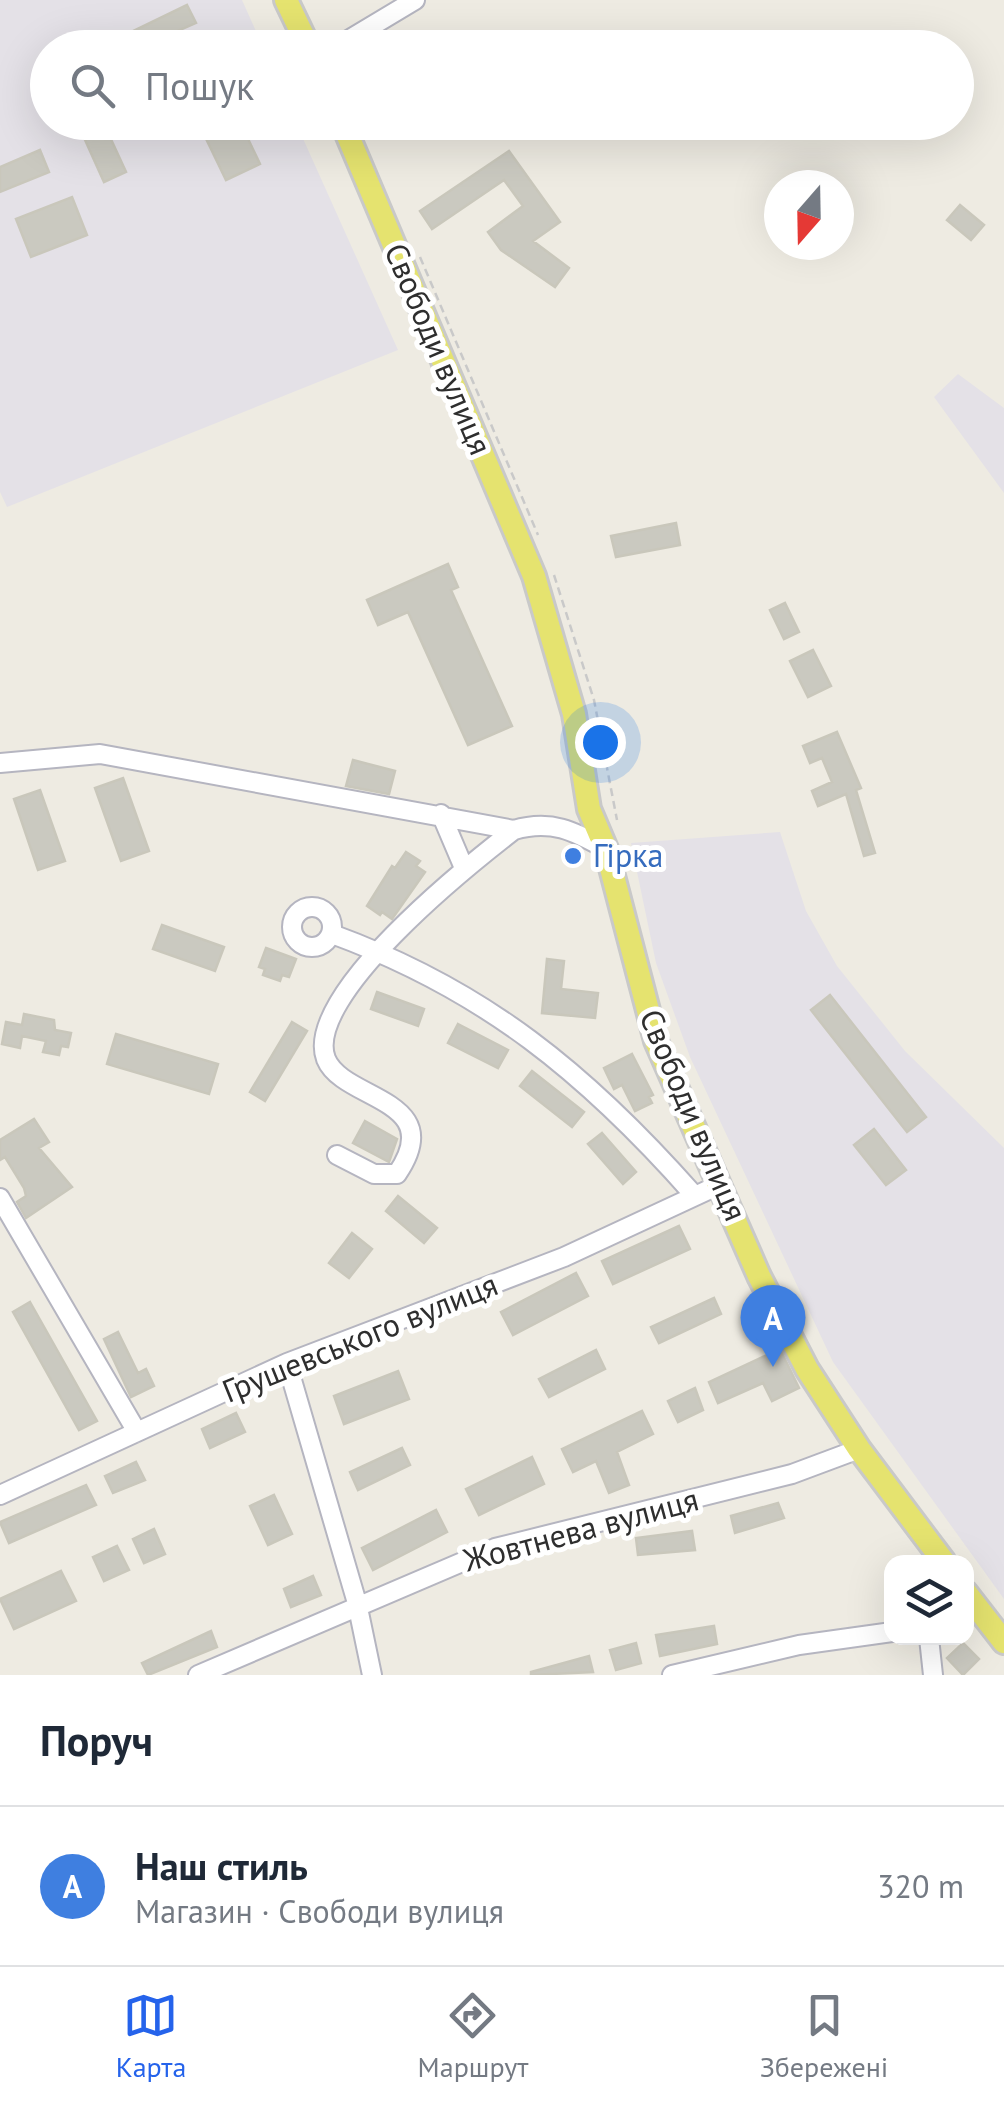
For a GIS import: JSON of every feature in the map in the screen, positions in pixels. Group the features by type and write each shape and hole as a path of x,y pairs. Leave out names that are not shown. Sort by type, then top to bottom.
{"main road":[{"path":"286,0 300,30"},
{"name":"Свободи вулиця","path":"350,140 534,576 574,714 590,809 606,849 656,1041 759,1276 807,1369 858,1449 939,1555"},
{"path":"974,1607 1004,1642"}],"street":[{"path":"359,30 392,6 415,0"},
{"path":"0,763 100,754 514,830"},
{"path":"441,814 464,868"},
{"path":"338,1154 374,1174 396,1174 413,1150 412,1136 404,1120 369,1090 334,1070 326,1059 327,1024 378,951 464,868 514,830 535,824 568,828 606,849"},
{"path":"332,934 378,951 455,989 524,1032 606,1101 694,1194"},
{"name":"Грушевського вулиця","path":"0,1496 287,1363 564,1257 721,1184"},
{"path":"0,1198 136,1432"},
{"path":"287,1363 357,1604 372,1675"},
{"name":"Жовтнева вулиця","path":"198,1675 496,1548 792,1474 858,1449"},
{"path":"672,1675 799,1646 884,1633"},
{"path":"930,1645 933,1675"}],"shaded area":[{"path":"0,0 242,0 255,30 30,30 30,140 304,140 398,350 7,507 0,492"},
{"path":"958,374 1004,408 1004,493 934,397"},
{"path":"780,832 806,911 837,966 905,1051 1004,1148 1004,1599 833,1362 690,1057 656,963 631,843"}],"building":[{"path":"187,5 196,23 180,30 135,30"},
{"path":"85,140 111,140 126,172 104,182"},
{"path":"207,140 249,140 260,164 226,180"},
{"path":"40,150 49,172 0,192 0,167"},
{"path":"509,151 560,222 533,241 569,268 555,287 501,250 488,232 523,206 504,180 432,229 420,211"},
{"path":"72,197 87,235 31,257 16,219"},
{"path":"960,205 984,225 971,240 947,220"},
{"path":"676,523 680,545 616,557 611,536"},
{"path":"448,564 458,587 451,590 512,726 468,745 408,612 378,625 367,600"},
{"path":"785,603 799,632 784,639 770,610"},
{"path":"813,650 831,686 808,697 790,661"},
{"path":"837,732 861,788 856,790 875,853 864,856 846,794 818,806 812,791 832,782 822,758 810,763 803,746"},
{"path":"353,760 395,771 389,794 346,786"},
{"path":"123,778 149,851 121,861 95,788"},
{"path":"40,790 65,861 38,870 14,799"},
{"path":"406,852 420,861 416,866 425,872 392,919 367,906 392,866 395,868"},
{"path":"162,925 224,947 215,971 153,949"},
{"path":"266,948 296,959 289,977 282,975 280,981 263,975 265,969 259,967"},
{"path":"547,959 564,961 561,989 598,993 595,1018 542,1013"},
{"path":"377,992 424,1009 418,1026 371,1009"},
{"path":"830,995 926,1117 907,1132 811,1010"},
{"path":"24,1014 54,1020 55,1030 71,1033 68,1047 61,1046 59,1055 43,1052 46,1041 22,1036 20,1048 2,1044 6,1022 22,1025"},
{"path":"292,1022 307,1031 265,1101 250,1092"},
{"path":"458,1024 508,1050 498,1068 448,1043"},
{"path":"116,1034 218,1064 209,1094 107,1064"},
{"path":"632,1054 653,1095 649,1097 652,1103 635,1111 622,1085 614,1089 604,1068"},
{"path":"532,1071 584,1112 572,1127 520,1086"},
{"path":"34,1119 49,1142 39,1148 72,1187 26,1218 17,1202 26,1196 24,1188 5,1157 0,1160 0,1140"},
{"path":"365,1121 397,1139 389,1162 353,1143"},
{"path":"874,1129 906,1170 886,1185 854,1145"},
{"path":"602,1133 636,1172 623,1184 588,1144"},
{"path":"398,1196 437,1228 424,1243 386,1211"},
{"path":"679,1226 690,1249 613,1284 602,1261"},
{"path":"352,1233 372,1249 349,1278 329,1263"},
{"path":"576,1273 588,1296 513,1335 501,1312"},
{"path":"714,1298 721,1314 659,1343 651,1327"},
{"path":"30,1302 97,1421 79,1430 13,1312"},
{"path":"118,1332 138,1373 146,1369 154,1386 131,1397 104,1339"},
{"path":"780,1349 799,1388 772,1401 763,1383 718,1403 709,1382"},
{"path":"596,1350 605,1369 549,1397 539,1379"},
{"path":"398,1371 409,1399 344,1424 334,1396"},
{"path":"695,1388 703,1410 678,1422 668,1401"},
{"path":"642,1411 653,1434 617,1452 629,1485 609,1493 596,1461 573,1472 562,1449"},
{"path":"236,1413 245,1432 210,1448 202,1429"},
{"path":"402,1448 410,1465 358,1490 350,1472"},
{"path":"532,1457 544,1484 479,1515 466,1489"},
{"path":"136,1462 145,1480 113,1493 105,1476"},
{"path":"86,1485 96,1505 9,1543 0,1522"},
{"path":"274,1495 292,1534 268,1545 250,1506"},
{"path":"778,1503 784,1518 735,1533 731,1516"},
{"path":"436,1510 447,1532 373,1570 362,1548"},
{"path":"154,1529 165,1554 144,1563 133,1539"},
{"path":"692,1531 695,1550 638,1555 636,1538"},
{"path":"117,1546 129,1570 104,1581 93,1557"},
{"path":"61,1571 76,1601 14,1629 0,1599"},
{"path":"313,1576 321,1595 291,1607 284,1589"},
{"path":"714,1626 717,1644 660,1656 656,1635"},
{"path":"211,1631 217,1647 148,1675 142,1663"},
{"path":"636,1643 641,1663 616,1670 610,1650"},
{"path":"965,1645 979,1659 963,1675 947,1658"},
{"path":"589,1656 593,1672 531,1675 531,1672"}],"place":[{"name":"Гірка","path":"573,856"},
{"name":"Наш стиль","path":"773,1367"}]}
